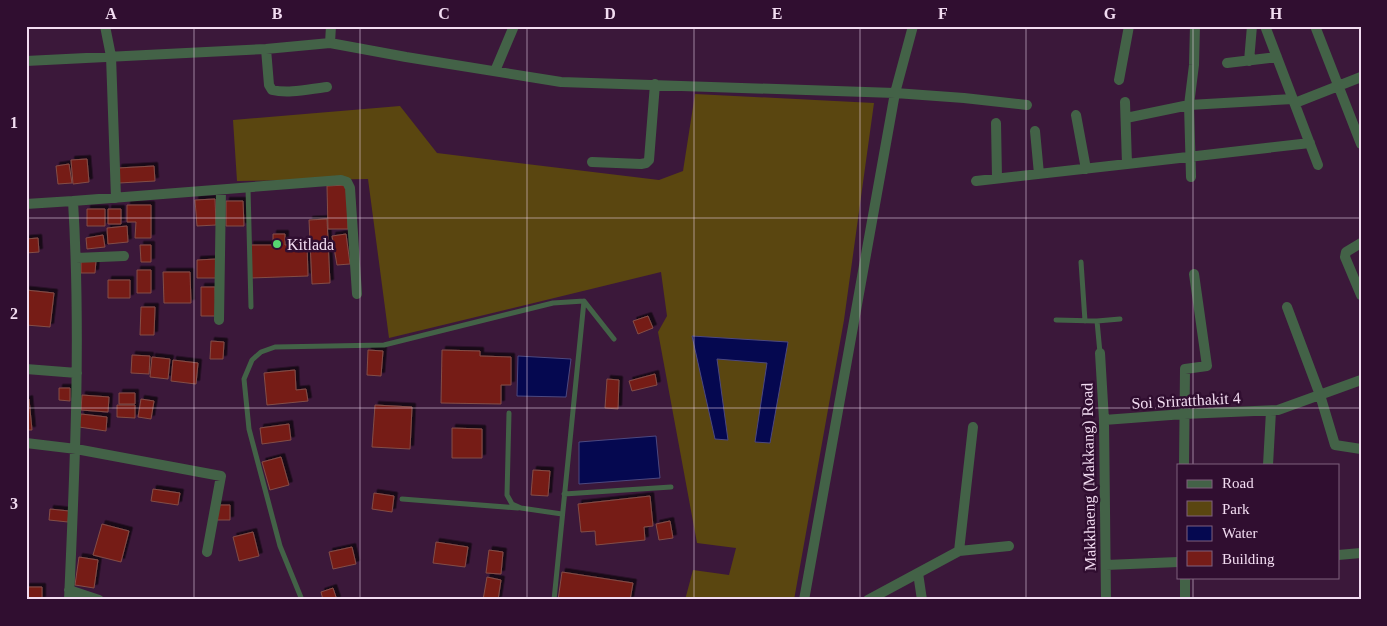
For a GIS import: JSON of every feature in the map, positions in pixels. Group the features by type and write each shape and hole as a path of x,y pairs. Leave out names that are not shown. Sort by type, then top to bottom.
{"street":[{"path":"106,26 110,56 116,198"},
{"path":"330,43 331,26"},
{"path":"495,71 514,26"},
{"path":"804,600 895,93 913,26"},
{"path":"1120,80 1129,26"},
{"path":"1191,177 1189,105 1194,65 1195,26"},
{"path":"1249,60 1252,26"},
{"path":"1315,26 1361,144"},
{"path":"1269,27 1277,57 1318,165"},
{"path":"26,61 266,49 330,43 561,82 895,93 1027,105"},
{"path":"266,49 269,85 272,90 293,91 327,87"},
{"path":"1227,63 1277,57"},
{"path":"1126,118 1189,105 1294,101 1361,77"},
{"path":"592,162 641,164 649,160 655,84"},
{"path":"1125,102 1127,164"},
{"path":"1076,115 1086,169"},
{"path":"996,123 998,178"},
{"path":"1035,131 1039,174"},
{"path":"976,181 1310,143"},
{"path":"26,204 341,180 347,182 350,188 357,294"},
{"path":"219,320 220,190"},
{"path":"73,201 76,258 77,374 76,449 69,595 99,600"},
{"path":"1361,243 1346,252 1345,257 1361,295"},
{"path":"76,258 124,256"},
{"path":"1184,464 1185,369 1206,366 1194,274"},
{"path":"1287,307 1320,395 1335,445 1361,449"},
{"name":"Makkhaeng (Makkang) Road","path":"1100,353 1104,420 1106,600"},
{"path":"26,369 77,374"},
{"name":"Soi Sriratthakit 4","path":"1104,420 1278,410 1361,380"},
{"path":"1268,464 1271,411"},
{"path":"960,551 973,427"},
{"path":"26,443 76,449 221,476 207,552"},
{"path":"868,600 960,551 1009,546"},
{"path":"1340,554 1361,553"},
{"path":"1106,566 1177,562"},
{"path":"918,573 922,600"},
{"path":"1185,578 1185,600"}],"lane":[{"path":"248,188 251,307"},
{"path":"1081,262 1085,321"},
{"path":"584,301 614,340"},
{"path":"554,600 584,301"},
{"path":"302,600 280,546 249,429 244,378 252,360 262,352 275,348 384,345 554,303 584,301"},
{"path":"1056,320 1097,321 1120,319"},
{"path":"1097,321 1100,353"},
{"path":"509,413 507,495 512,504 521,508"},
{"path":"564,494 671,487"},
{"path":"402,499 521,508 562,514"}],"green space":[{"path":"695,94 874,103 844,320 794,600 685,600 693,570 729,575 736,548 697,543 658,332 667,316 661,272 389,338 368,179 237,181 233,120 400,106 437,153 659,180 683,171"}],"water":[{"path":"692,336 788,342 770,443 755,442 767,363 717,359 728,440 715,439"},
{"path":"518,356 571,359 566,397 517,396"},
{"path":"656,436 660,478 579,484 579,442"}],"building":[{"path":"87,159 89,182 73,184 71,160"},
{"path":"69,164 72,183 58,184 56,166"},
{"path":"154,166 155,181 119,183 118,168"},
{"path":"347,185 348,229 328,229 327,186"},
{"path":"215,199 216,225 197,226 195,200"},
{"path":"226,201 243,201 244,226 226,226"},
{"path":"127,205 151,205 151,238 135,238 136,222 127,222"},
{"path":"87,209 105,209 105,226 87,226"},
{"path":"108,209 121,209 121,224 108,224"},
{"path":"327,219 330,283 312,284 309,220"},
{"path":"127,226 128,242 108,244 107,228"},
{"path":"273,234 285,234 285,245 307,244 308,276 251,278 250,245 273,245"},
{"path":"346,234 350,264 337,265 332,236"},
{"path":"103,235 105,247 87,249 86,238"},
{"path":"38,238 39,252 26,253 26,239"},
{"path":"140,245 151,245 151,262 141,262"},
{"path":"217,259 217,278 197,278 197,260"},
{"path":"81,260 96,260 95,273 81,273"},
{"path":"137,270 151,270 151,293 137,293"},
{"path":"163,272 190,272 191,303 164,303"},
{"path":"108,280 130,280 130,298 108,298"},
{"path":"201,287 215,287 216,316 201,316"},
{"path":"26,290 54,293 50,327 26,325"},
{"path":"141,307 155,307 154,335 140,335"},
{"path":"648,316 653,328 638,334 633,321"},
{"path":"211,341 224,342 223,359 210,359"},
{"path":"368,350 383,351 381,376 367,375"},
{"path":"442,350 480,351 480,356 511,357 511,385 501,385 501,404 441,403"},
{"path":"132,355 150,356 149,374 131,373"},
{"path":"152,357 170,359 168,379 150,377"},
{"path":"173,360 198,363 196,384 171,381"},
{"path":"295,370 296,390 306,389 308,401 267,405 264,373"},
{"path":"655,374 657,385 632,391 629,381"},
{"path":"607,379 619,380 618,409 605,408"},
{"path":"59,388 70,388 70,401 59,400"},
{"path":"119,393 135,393 135,404 119,404"},
{"path":"82,395 109,397 108,412 81,410"},
{"path":"29,399 32,430 26,430 26,400"},
{"path":"141,399 154,401 151,419 138,417"},
{"path":"117,405 135,405 135,418 117,417"},
{"path":"375,405 412,407 410,449 372,447"},
{"path":"81,414 107,417 106,431 79,427"},
{"path":"289,424 291,440 262,444 260,428"},
{"path":"452,428 482,429 482,458 452,458"},
{"path":"281,457 289,485 270,490 262,462"},
{"path":"533,470 550,471 548,496 531,495"},
{"path":"153,489 180,493 178,505 151,501"},
{"path":"374,493 394,496 392,512 372,509"},
{"path":"650,496 653,526 644,527 645,540 596,545 595,531 581,532 578,504"},
{"path":"215,505 230,505 230,520 215,520"},
{"path":"50,509 69,511 68,522 49,520"},
{"path":"670,521 673,538 659,540 656,524"},
{"path":"102,524 129,531 121,562 93,555"},
{"path":"253,532 259,556 239,561 233,537"},
{"path":"436,542 468,547 465,567 433,563"},
{"path":"352,547 356,564 333,569 329,552"},
{"path":"489,550 503,552 501,574 486,573"},
{"path":"79,557 98,560 94,588 75,585"},
{"path":"562,572 633,583 630,600 558,600"},
{"path":"487,577 501,580 498,600 483,600"},
{"path":"26,587 42,587 42,600 26,600"},
{"path":"333,588 337,600 323,600 321,592"}],"place":[{"name":"Kitlada","path":"277,244"}]}
